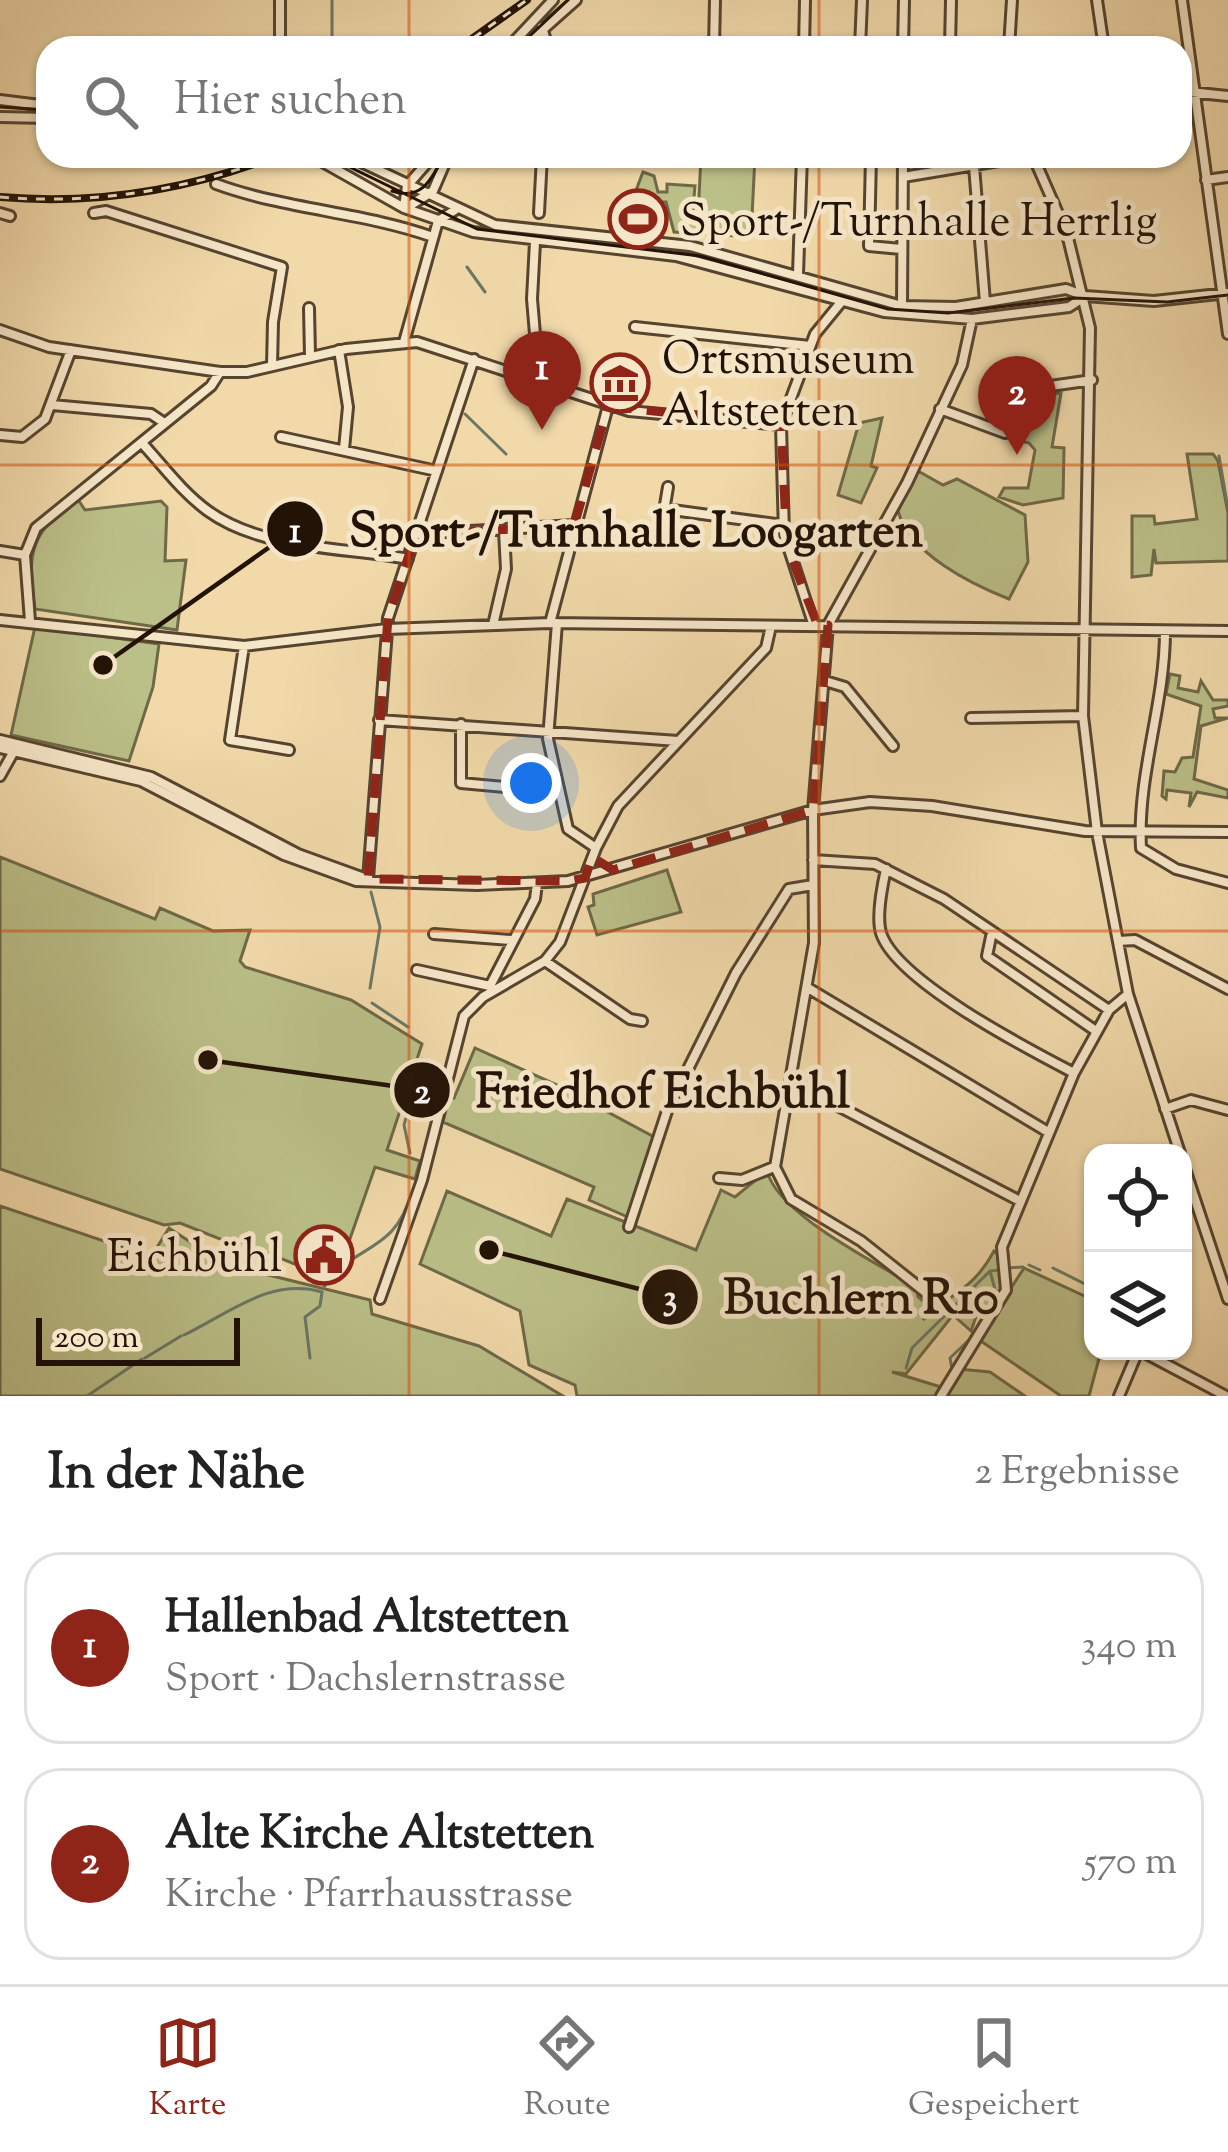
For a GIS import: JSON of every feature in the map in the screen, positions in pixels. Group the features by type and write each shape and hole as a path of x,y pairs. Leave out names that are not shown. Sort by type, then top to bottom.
{"street":[{"path":"280,0 280,36"},
{"path":"519,36 553,0"},
{"path":"533,36 576,0"},
{"path":"714,36 716,0"},
{"path":"804,36 805,0"},
{"path":"860,36 862,0"},
{"path":"903,36 904,0"},
{"path":"950,36 951,0"},
{"path":"1010,36 1012,0"},
{"path":"1096,0 1102,36"},
{"path":"1182,0 1187,36"},
{"path":"542,27 545,36"},
{"path":"1192,77 1228,334"},
{"path":"1194,92 1228,96"},
{"path":"0,100 36,104"},
{"path":"0,117 36,118"},
{"path":"333,168 404,208 438,221 536,242 676,256 902,314 972,319 1069,307 1084,296"},
{"path":"372,168 410,182 455,210 522,230 690,246 902,305 985,302 1066,290 1084,296 1167,301 1225,294"},
{"path":"404,208 410,182 422,168"},
{"path":"404,208 429,196 442,168"},
{"path":"539,213 541,168"},
{"path":"798,275 802,168"},
{"path":"871,168 869,246 901,249"},
{"path":"902,305 903,168"},
{"path":"903,177 961,168"},
{"path":"974,168 985,302"},
{"path":"1038,168 1061,218 1084,296 1092,380 1083,716 1097,832 1128,994 1177,1144"},
{"path":"1206,179 1228,177"},
{"path":"216,184 292,208 390,222 434,238"},
{"path":"404,342 438,221 455,210"},
{"path":"94,212 106,211 282,268 272,322 272,367"},
{"path":"536,242 532,299 539,381"},
{"path":"814,626 783,525 781,425 810,346 847,292"},
{"path":"309,308 310,356"},
{"path":"934,1299 861,1241 791,1199 775,1167 815,932 813,810 828,625 900,497 965,356 972,319"},
{"path":"635,327 810,346"},
{"path":"0,330 71,350 220,372 404,342 474,359 608,406 674,419 781,425"},
{"path":"0,435 28,436 52,405 71,350"},
{"path":"339,350 348,406 344,448"},
{"path":"368,879 386,629 474,359"},
{"path":"30,621 25,555 46,516 212,386 220,372"},
{"path":"940,409 1005,433 1022,390 1092,380"},
{"path":"52,405 151,414 164,422"},
{"path":"608,406 574,525 553,623 555,694 548,729 568,830 595,849 613,870"},
{"path":"281,437 437,472"},
{"path":"142,443 194,500 235,526 407,559"},
{"path":"662,523 668,488"},
{"path":"665,509 783,525"},
{"path":"416,534 574,525"},
{"path":"494,625 507,567 504,531"},
{"path":"0,551 25,555"},
{"path":"0,620 244,646 386,629 553,623 1228,631"},
{"path":"380,1299 422,1180 459,1029 471,1007 492,989 545,961 560,942 595,849 618,806 766,648 771,626"},
{"path":"1165,631 1164,688 1143,777 1145,854 1228,883"},
{"path":"244,646 230,740 289,750"},
{"path":"825,681 845,687 892,746"},
{"path":"971,718 1083,716"},
{"path":"379,720 678,741"},
{"path":"461,724 460,783 525,788"},
{"path":"0,744 141,781 312,868 368,879 537,884 585,878 813,810 870,802 918,804 1023,825 1097,832 1228,832"},
{"path":"0,776 14,748"},
{"path":"813,860 858,860 886,869 1109,1010"},
{"path":"886,869 880,926 894,954 969,1018 1074,1072"},
{"path":"492,989 511,940 535,899 537,884"},
{"path":"629,1227 667,1112 736,974 789,889 813,885"},
{"path":"992,932 987,956 1096,1030"},
{"path":"434,934 511,940"},
{"path":"1118,941 1136,940 1228,988"},
{"path":"545,961 630,1019 642,1021"},
{"path":"416,970 492,989"},
{"path":"808,988 1048,1132"},
{"path":"941,1396 1006,1290 1002,1247 1074,1072 1109,1010 1128,994"},
{"path":"792,1082 1020,1201"},
{"path":"1165,1109 1191,1100 1228,1110"},
{"path":"719,1178 742,1180 775,1167"},
{"path":"1192,1186 1223,1267 1228,1299"},
{"path":"1119,1396 1135,1360"},
{"path":"1156,1360 1226,1396"}],"highlighted area":[{"path":"608,406 781,425 787,546 818,626 828,625 813,810 613,870 592,857 585,878 568,881 368,879 388,618 416,534 574,526"}],"green space":[{"path":"700,168 754,168 751,237 674,232 666,202 658,202 652,211 636,209 632,201 643,172 654,176 658,192 667,192 667,184 695,186 693,209 680,214 698,216"},
{"path":"1061,393 1052,447 1064,448 1063,498 1023,505 999,497 1004,488 1028,488 1035,450 1029,443 1009,438 1020,408 1037,396"},
{"path":"882,418 871,466 877,468 861,503 838,495 859,423"},
{"path":"1187,454 1213,454 1218,461 1228,513 1228,561 1156,563 1154,549 1151,575 1132,577 1132,516 1154,516 1155,524 1197,519"},
{"path":"918,471 943,485 957,479 1025,515 1028,562 1009,599 928,554 905,527 898,511"},
{"path":"77,498 85,510 161,501 167,507 165,561 186,560 177,630 35,609 31,573 35,545 50,522"},
{"path":"35,627 159,644 153,687 129,761 11,735"},
{"path":"1170,674 1180,676 1178,688 1198,692 1201,681 1213,700 1228,700 1228,706 1213,709 1215,718 1228,718 1201,726 1194,779 1228,790 1228,798 1197,792 1189,807 1191,793 1167,790 1166,799 1162,796 1164,771 1175,772 1182,758 1193,757 1201,706 1166,694"},
{"path":"0,857 155,919 160,908 213,931 250,930 240,961 245,967 351,1000 422,1044 387,1150 420,1161 415,1179 375,1167 345,1253 305,1238 297,1265 233,1239 230,1243 180,1223 164,1225 0,1169"},
{"path":"667,870 681,912 597,935 588,907 594,905 593,894"},
{"path":"475,1048 566,1089 575,1075 598,1088 591,1103 656,1138 630,1218 589,1200 594,1187 443,1122 449,1097 454,1098"},
{"path":"767,1171 775,1188 809,1221 917,1288 918,1297 930,1306 923,1320 970,1283 994,1251 1001,1256 1004,1278 997,1303 978,1311 971,1331 953,1315 906,1374 892,1372 941,1387 959,1369 990,1372 1025,1396 577,1396 575,1385 529,1365 520,1311 420,1264 447,1191 551,1236 567,1199 696,1250 721,1190 735,1197"},
{"path":"0,1206 151,1257 169,1228 224,1264 370,1300 372,1314 479,1346 563,1396 0,1396"},
{"path":"1024,1268 1084,1296 1084,1360 1099,1360 1089,1396 1061,1396 978,1339"}],"waterway":[{"path":"332,0 332,36"},
{"path":"467,267 485,292"},
{"path":"465,414 506,454"},
{"path":"1219,456 1227,503"},
{"path":"370,988 380,927 371,892"},
{"path":"372,1003 408,1027"},
{"path":"410,1153 404,1125 422,1059"},
{"path":"324,1287 347,1263 395,1228 411,1194"},
{"path":"1029,1265 1040,1270"},
{"path":"1008,1268 1023,1267"},
{"path":"1053,1268 1084,1284"},
{"path":"997,1297 990,1271 1000,1270"},
{"path":"906,1368 912,1348 990,1271"},
{"path":"184,1335 267,1293 285,1289 322,1292"},
{"path":"310,1358 305,1317 320,1306 322,1292"},
{"path":"952,1369 950,1358 971,1338 992,1305"},
{"path":"145,1358 181,1336"},
{"path":"87,1396 142,1359"}],"tram line":[{"path":"530,36 568,0"},
{"path":"0,107 36,109"},
{"path":"352,168 477,229 700,256 888,309 948,313 1074,298 1167,302 1228,295"},
{"path":"392,191 418,191 437,168"}],"railway":[{"path":"476,36 527,0"},
{"path":"0,197 105,197 175,186 243,168"}],"place":[{"name":"Sport-/Turnhalle Herrlig","path":"638,219"},
{"name":"Ortsmuseum Altstetten","path":"620,383"},
{"name":"Hallenbad Altstetten","path":"542,430"},
{"name":"Alte Kirche Altstetten","path":"1017,455"},
{"name":"Sport-/Turnhalle Loogarten","path":"103,665"},
{"name":"Friedhof Eichbühl","path":"208,1060"},
{"name":"Buchlern R10","path":"489,1250"},
{"name":"Eichbühl","path":"324,1255"}]}
